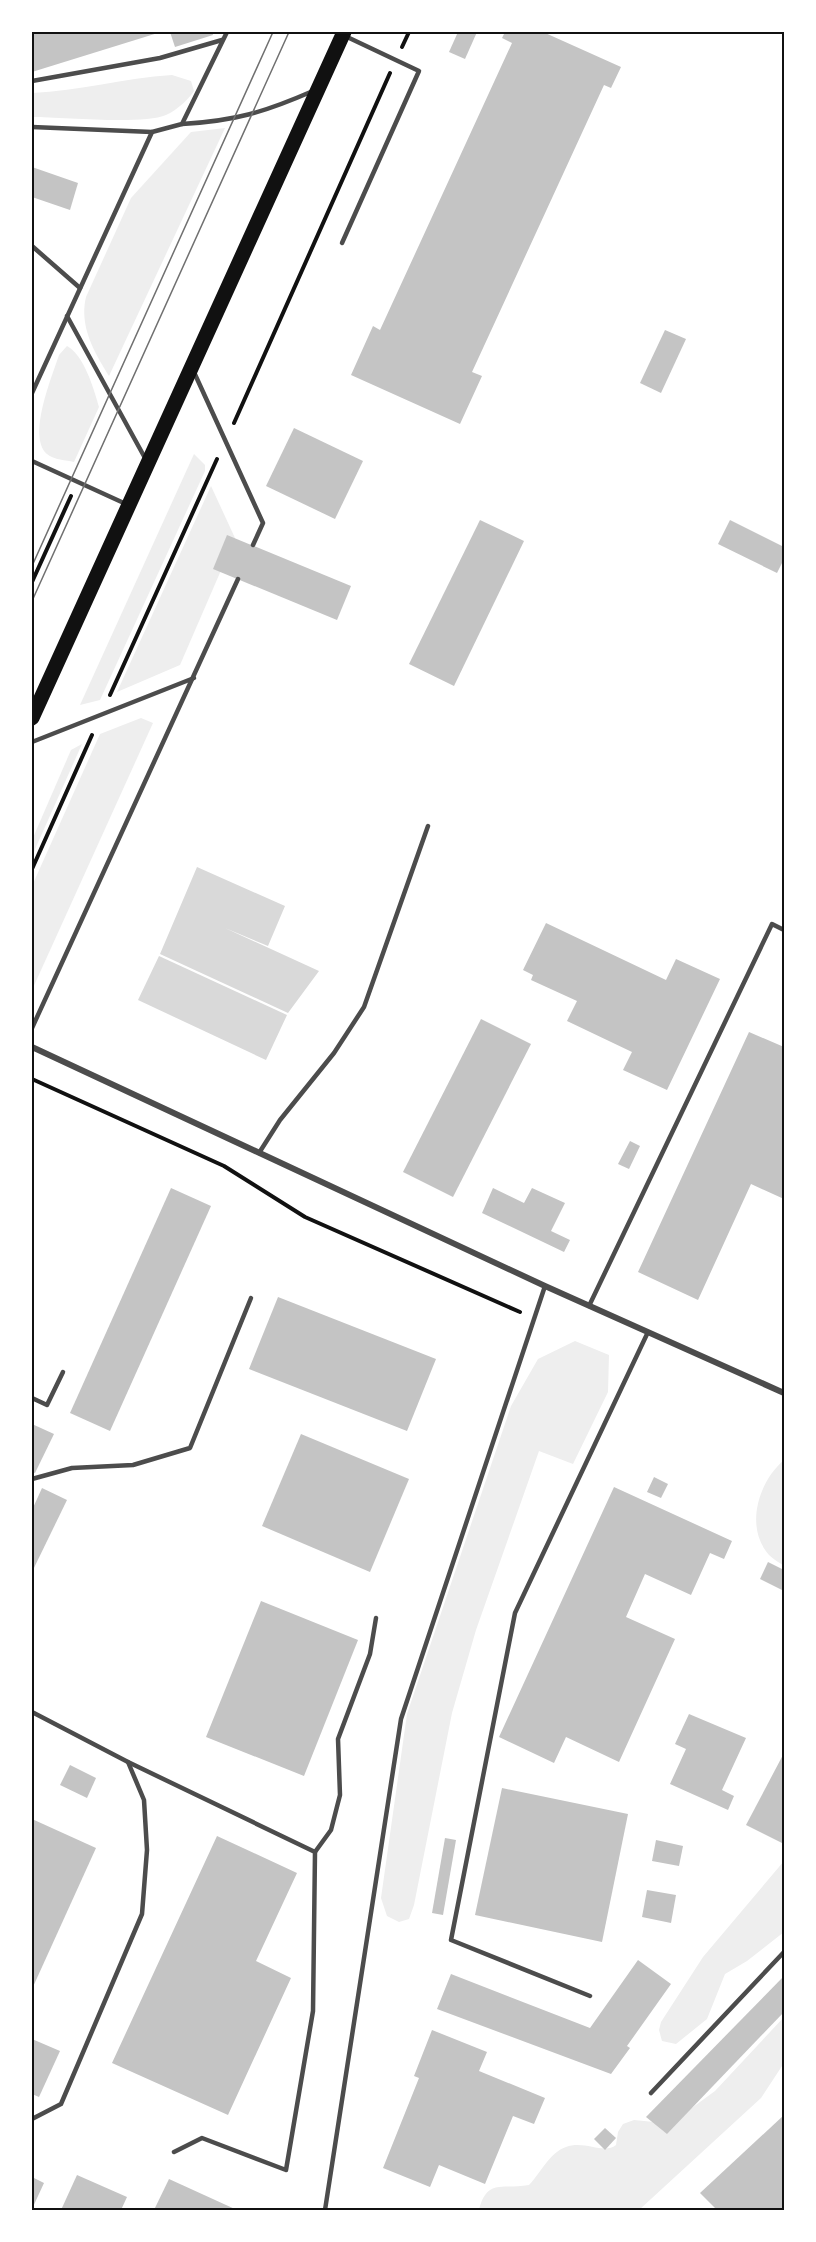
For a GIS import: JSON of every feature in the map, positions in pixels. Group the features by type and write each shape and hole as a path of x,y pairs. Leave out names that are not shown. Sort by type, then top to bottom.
{"main road":[{"path":"32,718 126,504 192,366 343,33"}],"street":[{"path":"32,1047 544,1286 784,1393"}],"lane":[{"path":"182,124 227,32"},
{"path":"342,243 419,71 343,33"},
{"path":"32,81 160,58 223,40"},
{"path":"32,127 152,132 182,124 242,118 274,108 318,89"},
{"path":"32,393 152,132"},
{"path":"32,246 80,288"},
{"path":"67,316 147,461"},
{"path":"192,366 263,523 253,545"},
{"path":"32,461 126,504"},
{"path":"32,1028 238,579"},
{"path":"32,742 194,677"},
{"path":"260,1153 280,1120 334,1053 364,1007 428,826"},
{"path":"589,1306 772,924 784,930"},
{"path":"325,2211 401,1719 544,1286"},
{"path":"32,1479 72,1468 133,1465 190,1448 251,1298"},
{"path":"590,1996 451,1940 515,1613 648,1332"},
{"path":"32,1398 47,1405 63,1372"},
{"path":"174,2151 202,2138 286,2170 313,2011 315,1852 331,1830 340,1795 338,1739 370,1654 376,1618"},
{"path":"32,1712 128,1762 315,1852"},
{"path":"32,2119 61,2104 142,1914 147,1851 144,1800 128,1762"},
{"path":"651,2093 784,1952"}],"path":[{"path":"32,582 77,482"},
{"path":"32,1079 224,1166 305,1217 534,1318"}],"shaded area":[{"path":"172,75 191,81 194,91 182,104 166,115 139,120 32,117 32,93"},
{"path":"225,128 109,376 89,338 84,308 86,297 131,198 191,132"},
{"path":"67,346 73,350 83,365 99,407 74,462 57,459 47,454 41,445 39,434 47,391 59,355"},
{"path":"194,454 205,465 205,471 100,700 80,705"},
{"path":"211,486 235,538 180,665 117,692"},
{"path":"141,718 153,723 32,990 32,886 100,734"},
{"path":"82,744 32,856 32,840 71,750"},
{"path":"197,867 285,906 268,946 225,928 319,971 288,1013 160,954"},
{"path":"159,956 287,1015 266,1060 138,1000"},
{"path":"575,1341 609,1355 608,1392 573,1464 539,1451 476,1630 452,1713 414,1905 409,1919 399,1922 387,1916 381,1898 407,1714 511,1406 538,1359"},
{"path":"784,1460 784,1566 769,1555 761,1544 756,1518 762,1492 775,1469"},
{"path":"784,1861 784,1932 747,1961 725,1974 707,2019 676,2044 662,2041 659,2030 661,2022 703,1957"},
{"path":"784,2017 784,2063 761,2098 639,2210 479,2210 486,2193 491,2189 529,2185 550,2158 566,2147 580,2145 611,2148 616,2145 618,2132 623,2124 634,2120 664,2123 674,2121 715,2091"}],"building":[{"path":"32,32 161,32 32,72"},
{"path":"170,32 212,32 213,35 175,47"},
{"path":"458,32 477,32 465,59 449,52"},
{"path":"505,32 543,32 621,67 611,88 604,85 472,372 482,376 460,424 351,375 373,326 380,330 512,43 502,38"},
{"path":"32,167 78,183 70,210 32,197"},
{"path":"665,330 686,339 661,393 640,383"},
{"path":"294,428 363,461 335,519 266,486"},
{"path":"480,520 524,541 454,686 409,664"},
{"path":"730,520 784,547 784,559 777,573 718,544"},
{"path":"227,535 351,586 337,620 213,569"},
{"path":"546,923 666,980 676,959 720,979 667,1090 623,1070 632,1052 567,1021 577,1001 531,980 533,975 523,970"},
{"path":"481,1019 531,1044 453,1197 403,1172"},
{"path":"749,1032 784,1047 784,1199 751,1184 698,1300 638,1272"},
{"path":"630,1141 640,1146 629,1169 618,1164"},
{"path":"171,1188 211,1206 110,1431 70,1413"},
{"path":"493,1188 524,1203 532,1188 565,1203 551,1231 570,1240 564,1252 482,1213"},
{"path":"278,1297 436,1359 407,1431 249,1369"},
{"path":"32,1424 54,1434 35,1473 32,1472"},
{"path":"301,1434 409,1479 370,1572 262,1526"},
{"path":"654,1477 668,1484 661,1498 647,1492"},
{"path":"614,1487 732,1541 724,1559 710,1553 691,1595 645,1574 626,1617 675,1639 619,1762 566,1737 554,1763 499,1737"},
{"path":"42,1488 67,1500 32,1572 32,1510"},
{"path":"768,1562 784,1570 784,1591 760,1579"},
{"path":"261,1601 358,1640 304,1776 206,1737"},
{"path":"689,1714 746,1738 722,1790 734,1796 728,1810 670,1784 686,1749 675,1744"},
{"path":"784,1753 784,1844 746,1825"},
{"path":"70,1765 96,1778 87,1798 60,1785"},
{"path":"502,1788 628,1814 602,1942 475,1915"},
{"path":"32,1819 96,1848 32,1989"},
{"path":"217,1836 297,1873 256,1961 291,1978 228,2115 112,2063"},
{"path":"445,1838 456,1840 443,1915 432,1913"},
{"path":"656,1840 683,1846 679,1866 652,1861"},
{"path":"647,1890 676,1895 671,1923 642,1917"},
{"path":"638,1960 671,1984 627,2046 630,2048 611,2074 437,2009 451,1974 590,2028"},
{"path":"784,1976 784,2012 667,2134 646,2117"},
{"path":"432,2030 487,2052 479,2071 545,2098 534,2124 513,2116 485,2184 439,2165 430,2187 383,2168 419,2078 414,2076"},
{"path":"32,2039 60,2051 39,2097 32,2094"},
{"path":"784,2115 784,2210 717,2210 700,2193"},
{"path":"605,2128 616,2138 605,2150 594,2139"},
{"path":"77,2175 127,2197 121,2210 61,2210"},
{"path":"32,2177 44,2183 32,2209"},
{"path":"169,2179 237,2210 154,2210"}],"tram line":[{"path":"32,566 273,32"},
{"path":"32,601 289,32"}]}
